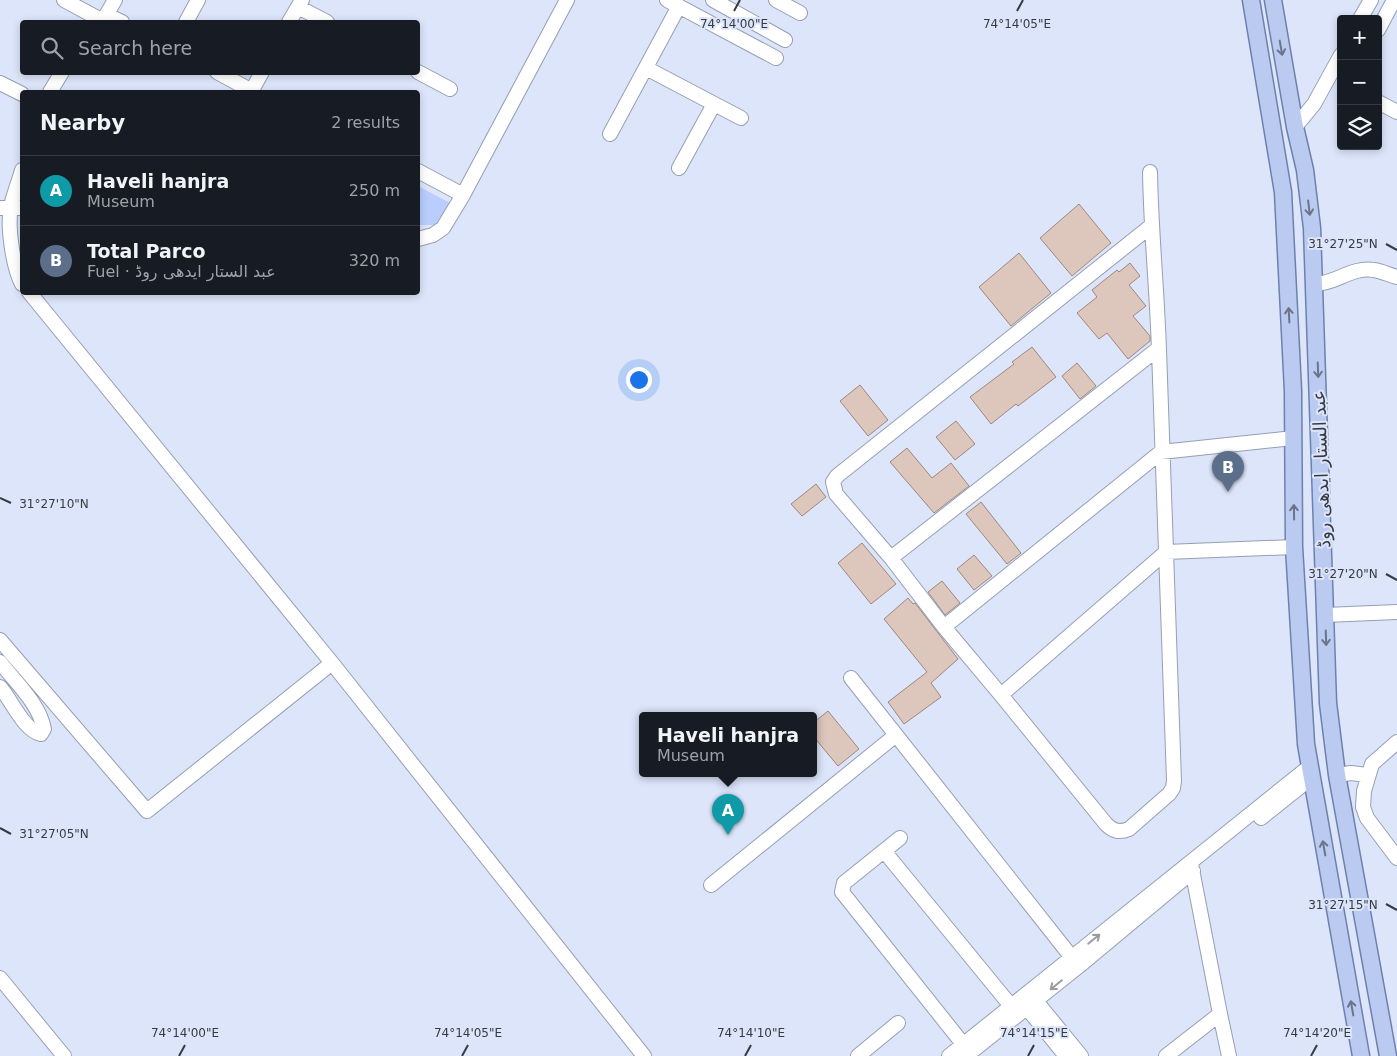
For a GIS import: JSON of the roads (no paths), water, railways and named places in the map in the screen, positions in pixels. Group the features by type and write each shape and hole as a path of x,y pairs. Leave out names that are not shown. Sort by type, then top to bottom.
{"main road":[{"name":"عبد الستار ایدھی روڈ","path":"1251,0 1273,130 1284,216 1293,391 1294,547 1306,744 1361,1056"},
{"name":"عبد الستار ایدھی روڈ","path":"1273,0 1295,127 1305,170 1312,228 1328,703 1337,775 1388,1056"},
{"path":"1273,130 1295,127"}],"street":[{"path":"64,0 104,20 115,0"},
{"path":"187,20 198,0"},
{"path":"420,238 433,235 443,228 463,195 568,0"},
{"path":"713,0 785,40"},
{"path":"776,0 800,13"},
{"path":"1362,15 1370,0"},
{"path":"1382,22 1394,0"},
{"path":"290,20 300,3 324,20"},
{"path":"610,134 646,68 673,3 776,58"},
{"path":"1295,127 1314,104 1338,60"},
{"path":"646,68 741,118"},
{"path":"420,73 450,90"},
{"path":"51,90 60,75"},
{"path":"222,75 248,90"},
{"path":"252,90 260,75"},
{"path":"0,83 20,93"},
{"path":"679,168 714,104"},
{"path":"1382,104 1397,112"},
{"path":"420,172 463,195"},
{"path":"1150,172 1151,226 1159,348 1161,452 1174,781 1173,788 1169,794 1129,829 1122,832 1116,831 1106,824 944,627 891,558 836,494 833,482 837,476 1151,226"},
{"path":"20,177 11,208 10,227 14,255 20,277"},
{"path":"1315,284 1324,284 1364,270 1374,270 1397,278"},
{"path":"31,295 332,663 644,1056"},
{"path":"891,558 1159,348"},
{"path":"944,627 1161,452 1293,438"},
{"path":"1001,695 1166,552 1294,547"},
{"path":"1325,615 1397,612"},
{"path":"0,640 147,811 332,663"},
{"path":"0,662 35,707 44,728 41,734 35,733 28,727 0,686"},
{"path":"851,678 1075,961"},
{"path":"711,885 896,735"},
{"path":"1397,742 1372,764 1367,775 1363,807 1367,818 1397,858"},
{"path":"949,1056 965,1050 1191,866 1310,773"},
{"path":"1337,775 1351,773 1367,775"},
{"path":"900,838 844,883 842,892 965,1050"},
{"path":"884,851 1025,1001 1081,1056"},
{"path":"1191,866 1230,1056"},
{"path":"0,978 64,1056"},
{"path":"1025,1001 1066,1056"},
{"path":"1166,1056 1220,1014"},
{"path":"858,1056 898,1023"}],"place":[{"name":"Total Parco","path":"1228,492"},
{"name":"Haveli hanjra","path":"728,835"}]}
